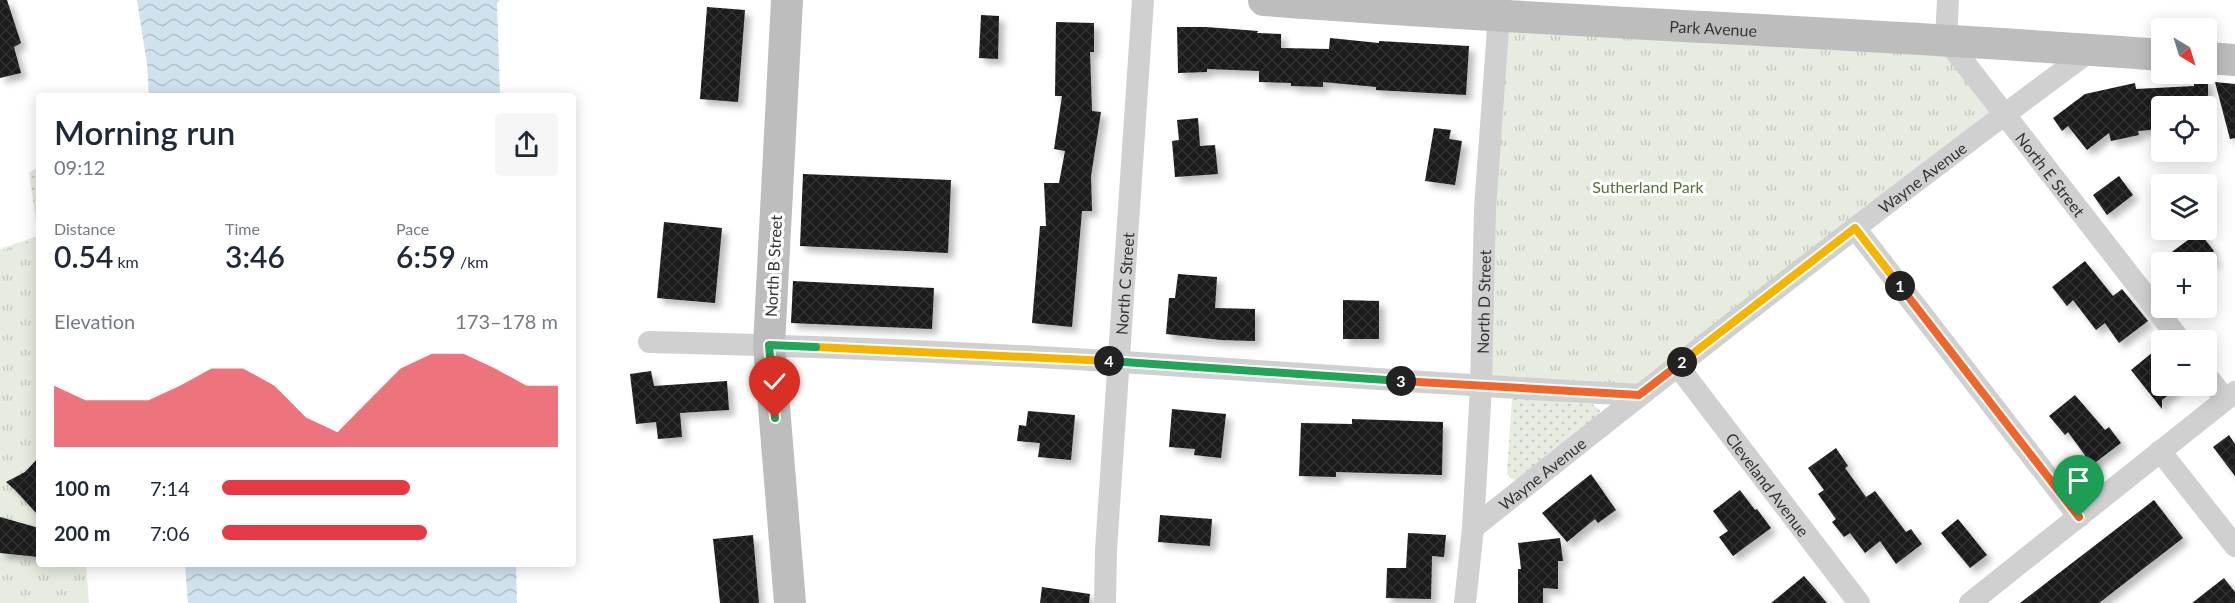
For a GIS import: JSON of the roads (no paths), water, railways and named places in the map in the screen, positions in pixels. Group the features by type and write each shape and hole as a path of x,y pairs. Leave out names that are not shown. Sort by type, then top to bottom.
{"main road":[{"name":"North B Street","path":"787,0 769,345 790,603"},
{"name":"Park Avenue","path":"1264,0 1500,9 2151,53"},
{"path":"2217,59 2235,60"}],"street":[{"name":"North C Street","path":"1105,603 1106,550 1143,0"},
{"path":"1946,39 1948,0"},
{"name":"North D Street","path":"1465,603 1473,528 1481,387 1485,208 1500,9"},
{"name":"North E Street","path":"1946,39 2172,330"},
{"name":"Wayne Avenue","path":"1473,528 1677,365 2093,49"},
{"path":"1855,228 2079,517"},
{"path":"649,342 769,345 1120,362 1481,387 1639,395"},
{"name":"Cleveland Avenue","path":"1677,365 1859,603"},
{"path":"1970,603 2230,395 2217,384"},
{"path":"2160,451 2235,546"}],"water":[{"path":"137,0 500,0 497,3 500,93 149,93 147,64"},
{"path":"185,567 516,567 517,603 188,603"}],"park label":[{"name":"Sutherland Park","path":"1648,186"}]}
